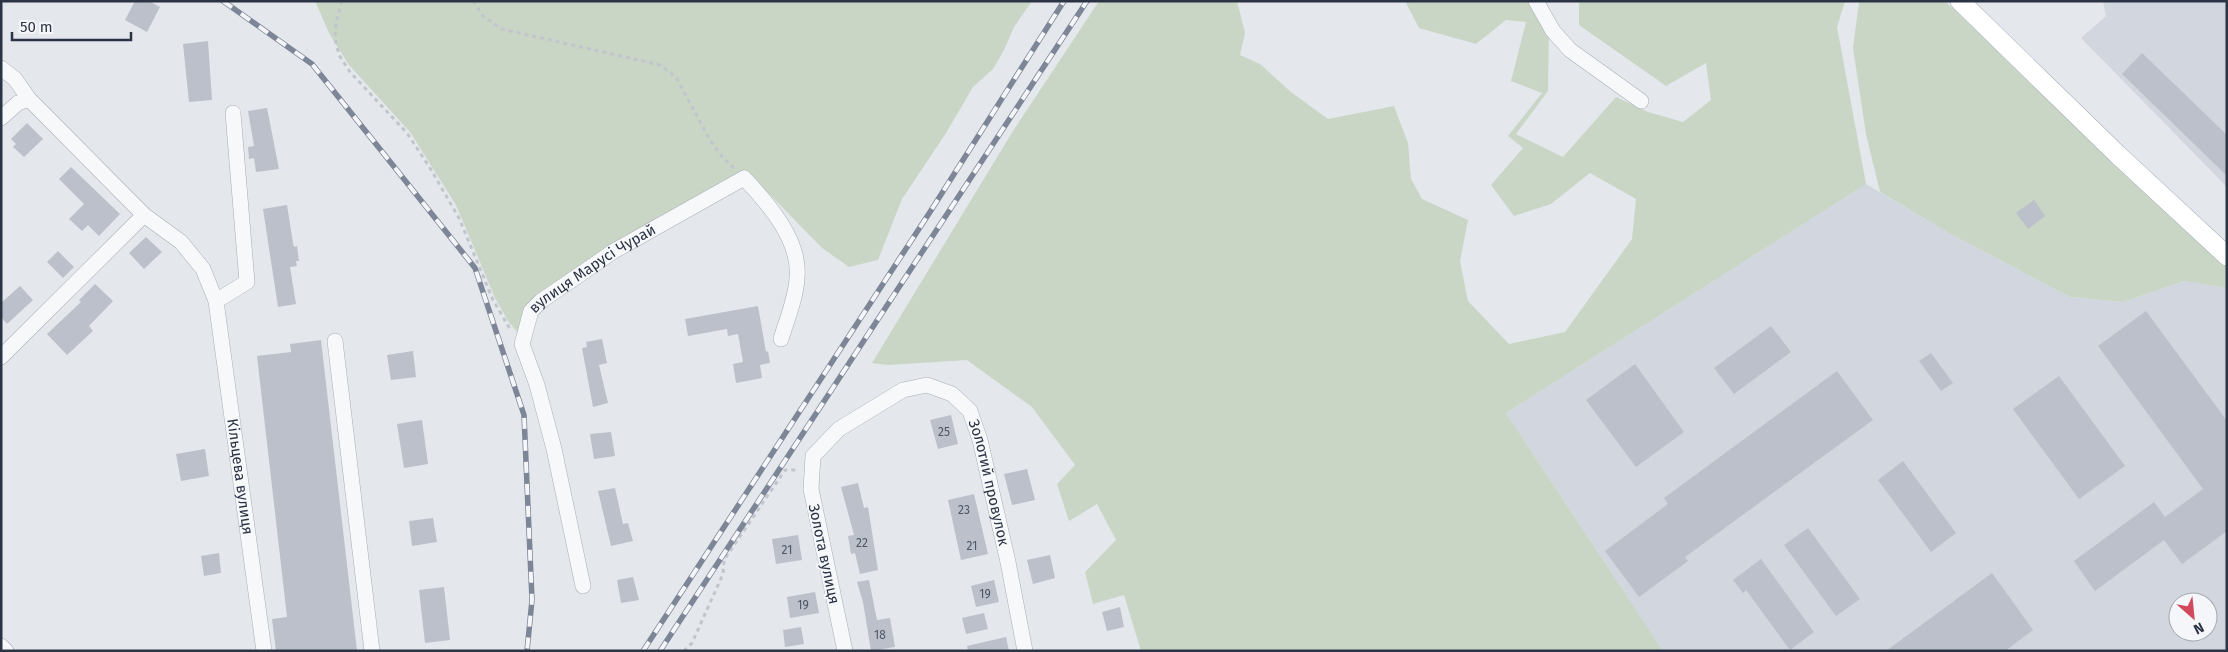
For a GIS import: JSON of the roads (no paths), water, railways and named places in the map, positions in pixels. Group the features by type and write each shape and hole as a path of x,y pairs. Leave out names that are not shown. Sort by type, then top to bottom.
{"main road":[{"path":"1960,1 2117,154 2227,256"}],"street":[{"path":"1536,1 1553,31 1570,50 1641,101"},
{"name":"Кільцева вулиця","path":"1,68 15,79 29,99 144,215 181,242 204,269 216,301 264,651"},
{"path":"1,118 18,103 29,99"},
{"path":"216,301 247,282 233,113"},
{"name":"вулиця Марусі Чурай","path":"583,586 554,449 537,385 522,344 531,311 541,301 614,251 744,178 776,213 794,253 798,269 797,281 781,339"},
{"path":"1,357 144,215"},
{"path":"335,341 372,651"},
{"name":"Золотий провулок","path":"813,463 839,429 903,390 927,385 952,394 970,411 980,440 1008,562 1025,651"},
{"name":"Золота вулиця","path":"813,463 811,490 845,651"},
{"path":"1,646 6,651"}],"railway":[{"path":"223,1 312,64 475,268 524,415 532,600 527,651"},
{"path":"643,651 930,212 1064,1"},
{"path":"660,651 1087,1"}]}
